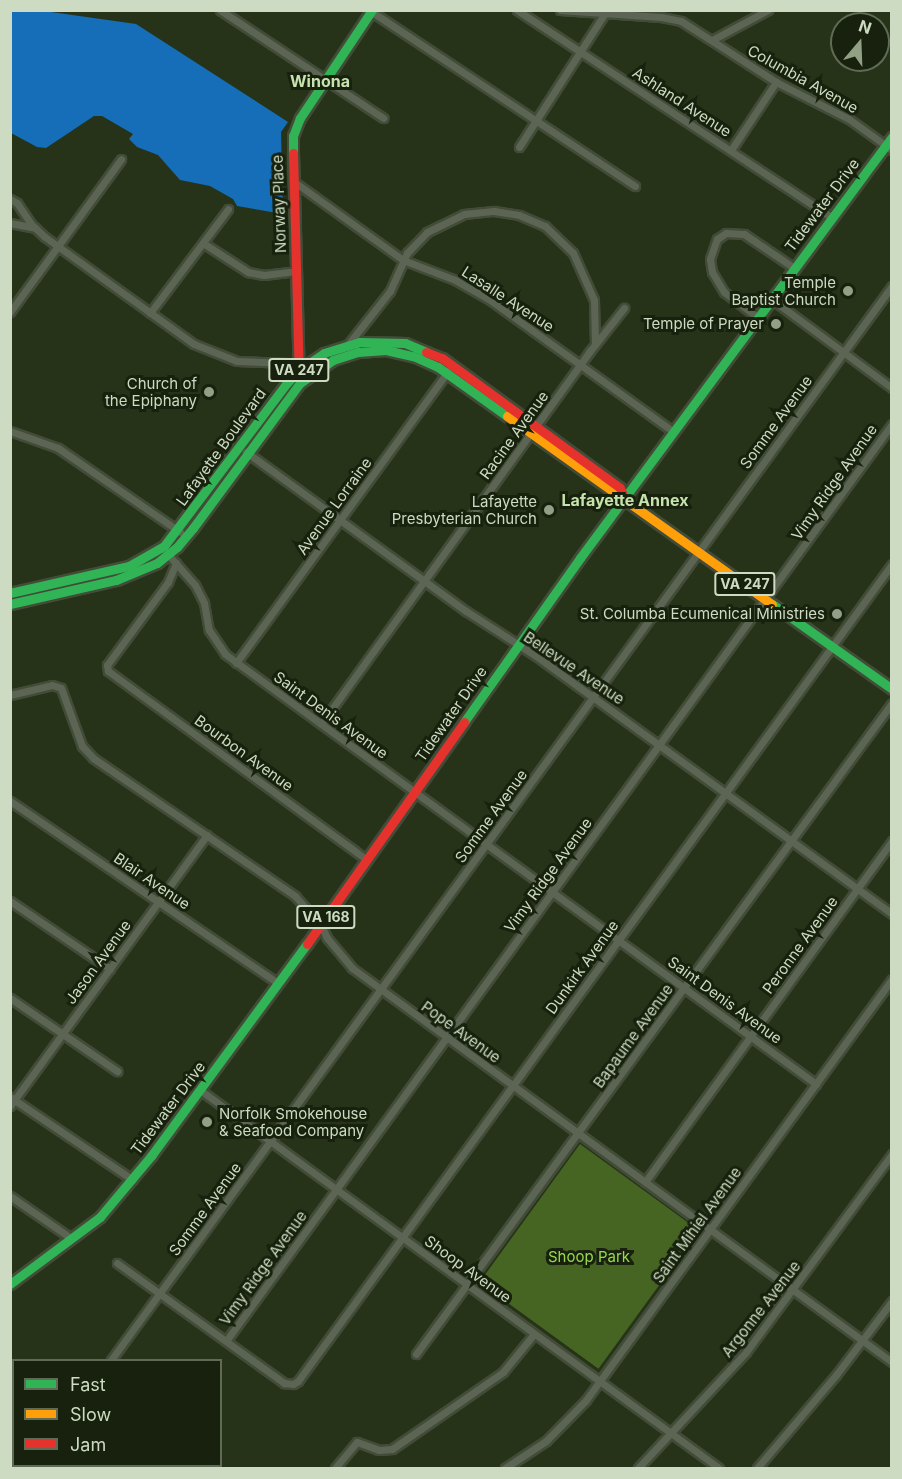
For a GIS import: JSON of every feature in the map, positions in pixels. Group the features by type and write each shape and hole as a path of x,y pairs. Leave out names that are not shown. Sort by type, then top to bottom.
{"main road":[{"name":"Norway Place","path":"299,383 293,181 294,131 370,11"},
{"name":"Tidewater Drive","path":"10,1284 100,1217 133,1180 321,925 517,645 624,497 770,298 888,148 891,137"},
{"name":"Lafayette Boulevard","path":"10,604 131,576 172,559 182,534 243,450 286,384 299,370 324,353 346,350 374,340 405,343 427,350 534,430 620,488 624,497 891,689"},
{"name":"Lafayette Boulevard","path":"243,450 299,383 346,350"},
{"name":"Lafayette Boulevard","path":"10,593 129,566 182,534"}],"street":[{"path":"220,10 383,118"},
{"name":"Ashland Avenue","path":"517,10 832,218"},
{"name":"Columbia Avenue","path":"560,10 670,18 689,25 776,82 849,119 888,148"},
{"path":"712,40 768,10"},
{"path":"370,11 635,186"},
{"path":"519,147 605,14"},
{"path":"731,150 776,82"},
{"path":"10,312 121,159"},
{"name":"Lasalle Avenue","path":"293,181 403,260 471,289 672,431"},
{"path":"10,199 17,203 35,228 57,246 194,344 220,356 248,363 287,363 299,370"},
{"path":"150,313 228,208"},
{"path":"346,350 390,291 403,260 427,232 464,214 505,212 533,220 565,242 583,272 594,300 595,345"},
{"path":"10,223 35,228"},
{"path":"757,317 724,292 712,272 710,259 717,239 726,233 744,234 794,268"},
{"path":"203,243 248,272 264,275 296,271"},
{"name":"Somme Avenue","path":"112,1359 891,286"},
{"path":"770,298 891,388"},
{"name":"Racine Avenue","path":"321,724 580,365 624,308"},
{"name":"Avenue Lorraine","path":"236,663 450,369"},
{"name":"Vimy Ridge Avenue","path":"226,1341 891,424"},
{"path":"10,431 58,448 182,534"},
{"name":"Bellevue Avenue","path":"243,450 425,582 536,656 659,744 891,914"},
{"name":"Saint Denis Avenue","path":"161,548 201,594 214,640 225,654 816,1084"},
{"name":"Bourbon Avenue","path":"172,559 168,582 106,668 366,859"},
{"name":"Dunkirk Avenue","path":"226,1341 284,1383 293,1384 306,1372 891,564"},
{"name":"Pope Avenue","path":"10,694 52,685 61,688 87,752 295,896 321,925 327,938 352,968 891,1362"},
{"name":"Bapaume Avenue","path":"416,1354 468,1286 891,703"},
{"name":"Blair Avenue","path":"10,801 278,983"},
{"name":"Jason Avenue","path":"12,1101 207,835"},
{"name":"Peronne Avenue","path":"645,1182 891,841"},
{"path":"10,901 110,969"},
{"name":"Saint Mihiel Avenue","path":"505,1468 562,1427 600,1382 891,979"},
{"path":"10,998 117,1071"},
{"name":"Shoop Avenue","path":"200,1090 719,1468"},
{"path":"12,1101 133,1180"},
{"name":"Argonne Avenue","path":"638,1468 746,1352 891,1154"},
{"path":"10,1196 72,1239"},
{"path":"117,1263 226,1341"},
{"path":"757,1468 863,1341 891,1301"},
{"path":"335,1468 357,1442 379,1450 392,1449 503,1372 534,1334"}],"green space":[{"name":"Shoop Park","path":"580,1144 699,1230 598,1369 479,1282"}],"water":[{"path":"10,11 44,11 136,24 288,122 281,132 283,214 237,206 233,199 210,186 180,180 158,155 137,147 129,139 133,134 102,116 94,116 46,148 37,147 11,133"}],"traffic: fast":[{"path":"293,153 293,136 300,118 372,10"},
{"path":"464,722 580,558 892,137"},
{"path":"10,593 129,566 164,546 286,384 299,370 324,353 360,342 405,343 426,352"},
{"path":"10,604 116,580 157,563 177,547 193,528 300,383 333,360 358,352 386,350 413,356 438,367 507,416"},
{"path":"772,604 892,689"},
{"path":"10,1284 100,1217 151,1156 307,944"}],"traffic: slow":[{"path":"507,416 772,604"}],"traffic: jam":[{"path":"293,153 299,375"},
{"path":"426,352 442,358 620,488 624,497"},
{"path":"307,944 464,722"}],"place":[{"name":"Temple Baptist Church","path":"848,291"},
{"name":"Temple of Prayer","path":"776,324"},
{"name":"Church of the Epiphany","path":"209,392"},
{"name":"Lafayette Presbyterian Church","path":"549,510"},
{"name":"St. Columba Ecumenical Ministries","path":"837,614"},
{"name":"Norfolk Smokehouse & Seafood Company","path":"207,1122"}],"district":[{"name":"Winona","path":"320,81"},
{"name":"Lafayette Annex","path":"625,500"}]}
